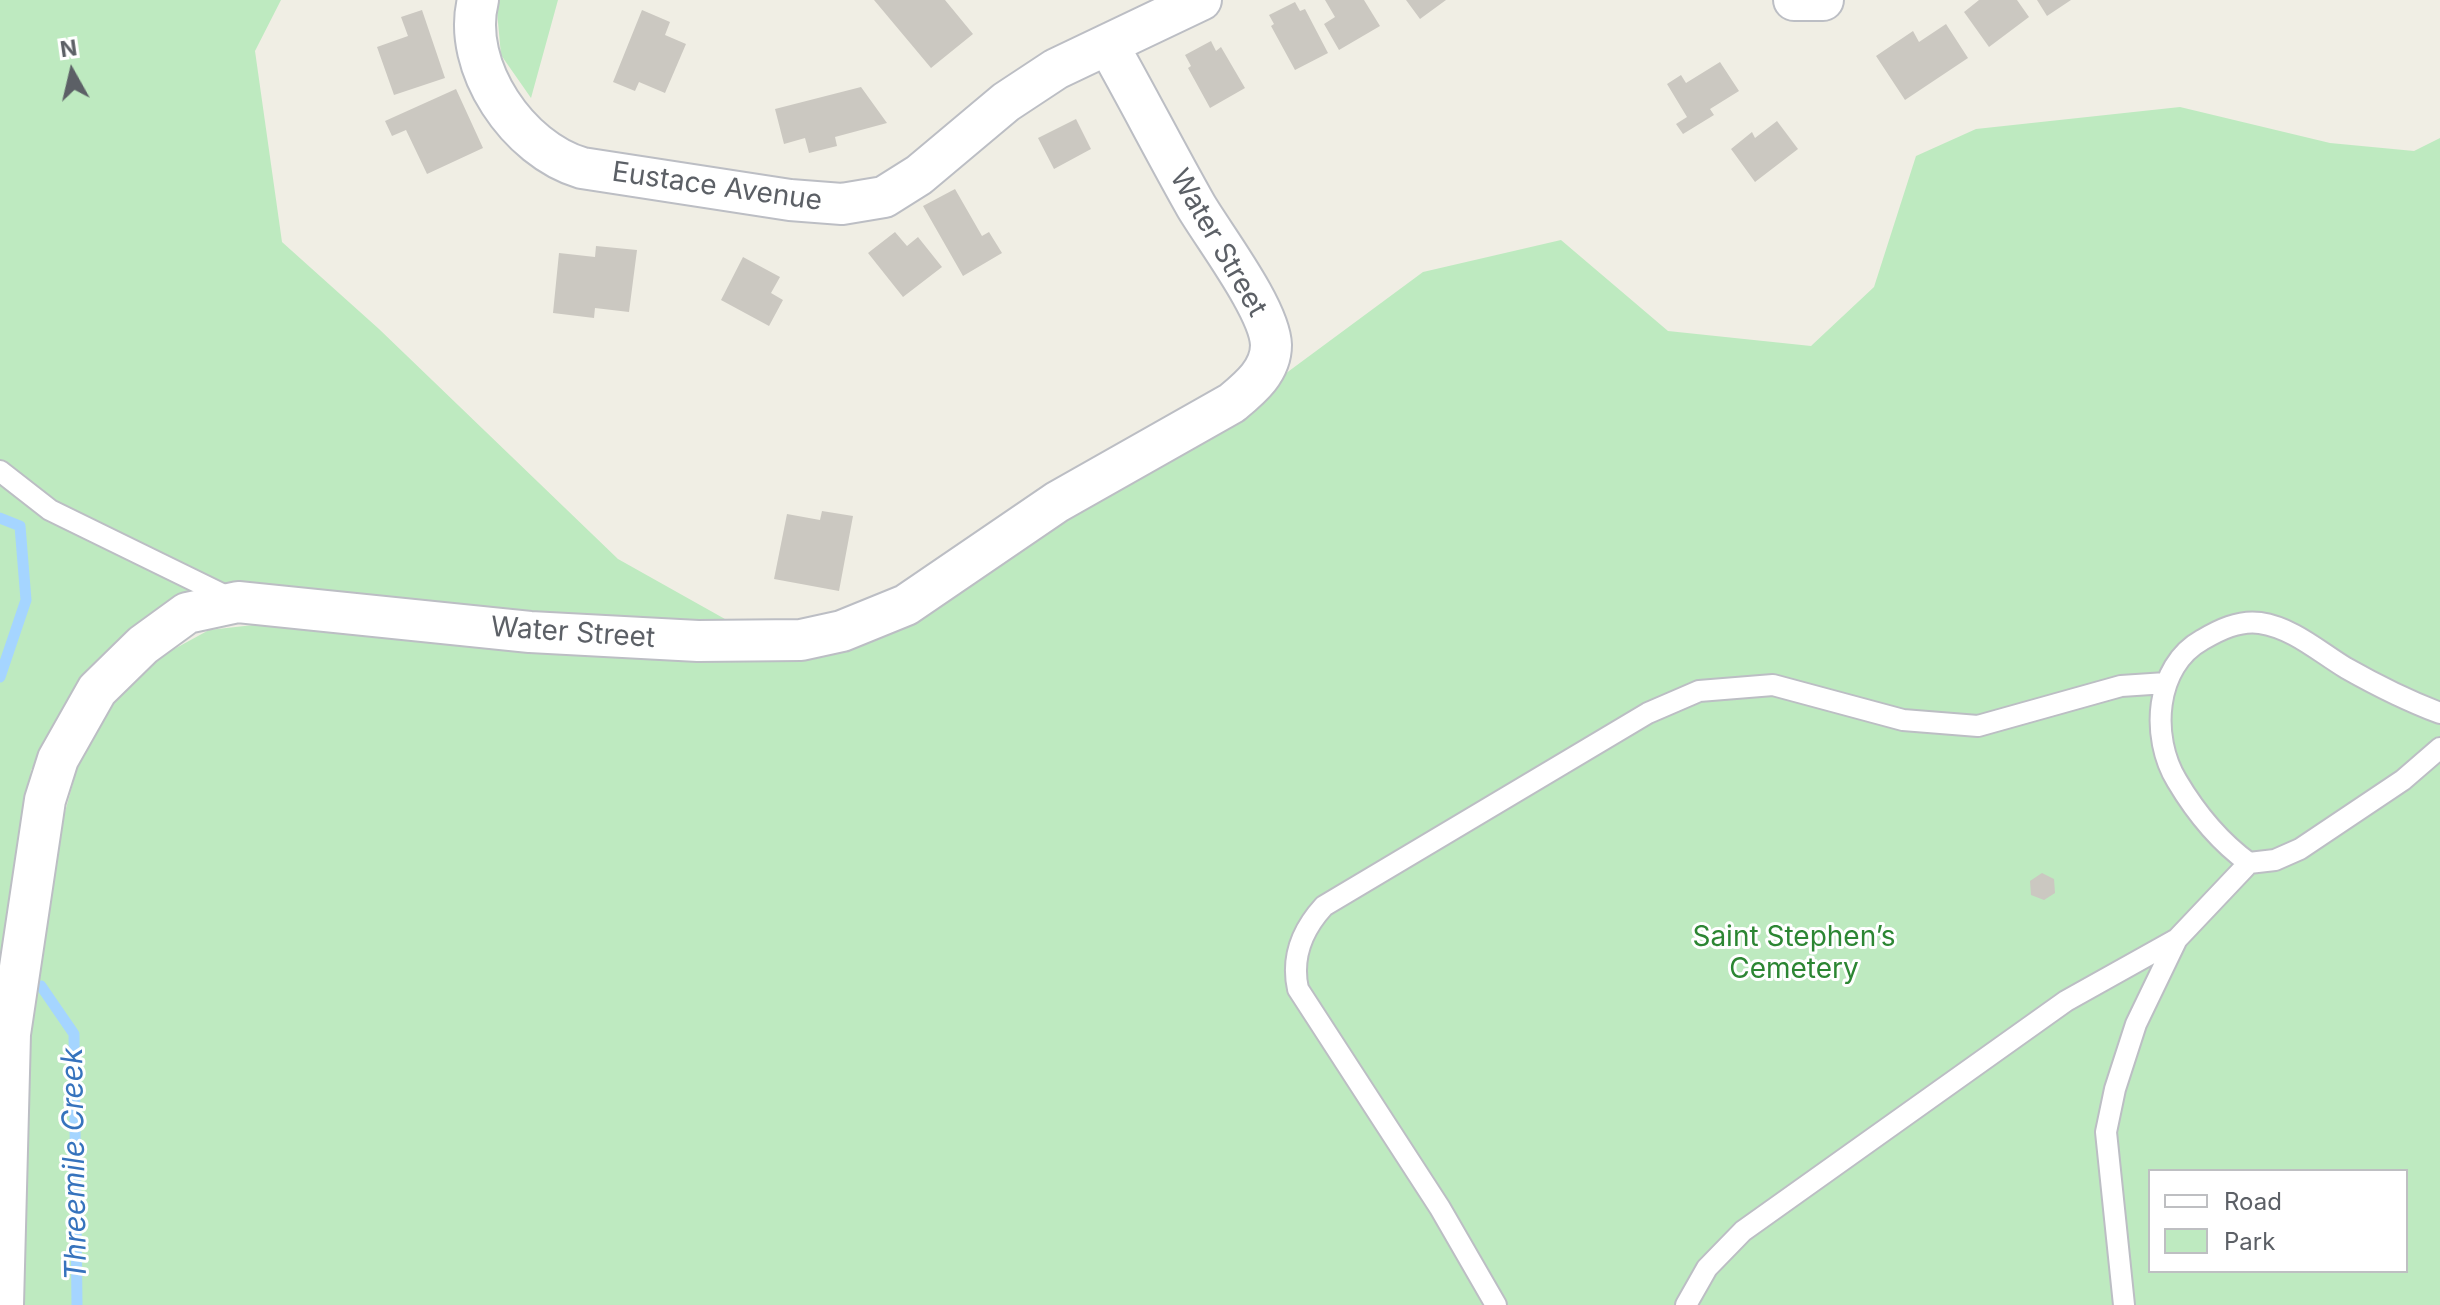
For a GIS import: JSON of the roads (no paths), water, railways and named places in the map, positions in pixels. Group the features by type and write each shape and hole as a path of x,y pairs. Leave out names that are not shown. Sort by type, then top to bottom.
{"street":[{"name":"Eustace Avenue","path":"478,0 475,40 495,94 524,136 558,161 582,168 790,200 842,204 884,197 919,175 1006,102 1056,69 1201,0"},
{"path":"1794,0 1823,0"},
{"name":"Water Street","path":"3,1305 10,1034 32,870 45,800 58,759 97,690 116,667 187,613 238,602 530,632 698,641 801,640 842,631 906,605 1057,502 1232,403 1255,384 1264,369 1271,349 1270,335 1246,285 1197,208 1108,45"}],"lane":[{"path":"0,471 50,510 238,602"},
{"path":"2249,863 2223,844 2176,780 2165,751 2162,722 2169,670 2199,641 2242,623 2261,623 2288,631 2346,667 2440,713"},
{"path":"1496,1305 1440,1208 1298,989 1294,971 1304,927 1324,906 1648,713 1699,691 1773,685 1903,720 1978,726 2121,686 2166,683"},
{"path":"1686,1305 1707,1268 1743,1231 2066,1001 2177,939 2249,863 2275,860 2300,849 2403,780 2440,748"},
{"path":"2124,1305 2106,1132 2115,1089 2136,1024 2177,939"}],"waterway":[{"name":"Threemile Creek","path":"0,518 20,526 26,600 0,677"},
{"name":"Threemile Creek","path":"41,986 74,1034 77,1305"}],"park label":[{"name":"Saint Stephen’s Cemetery","path":"1794,954"}]}
